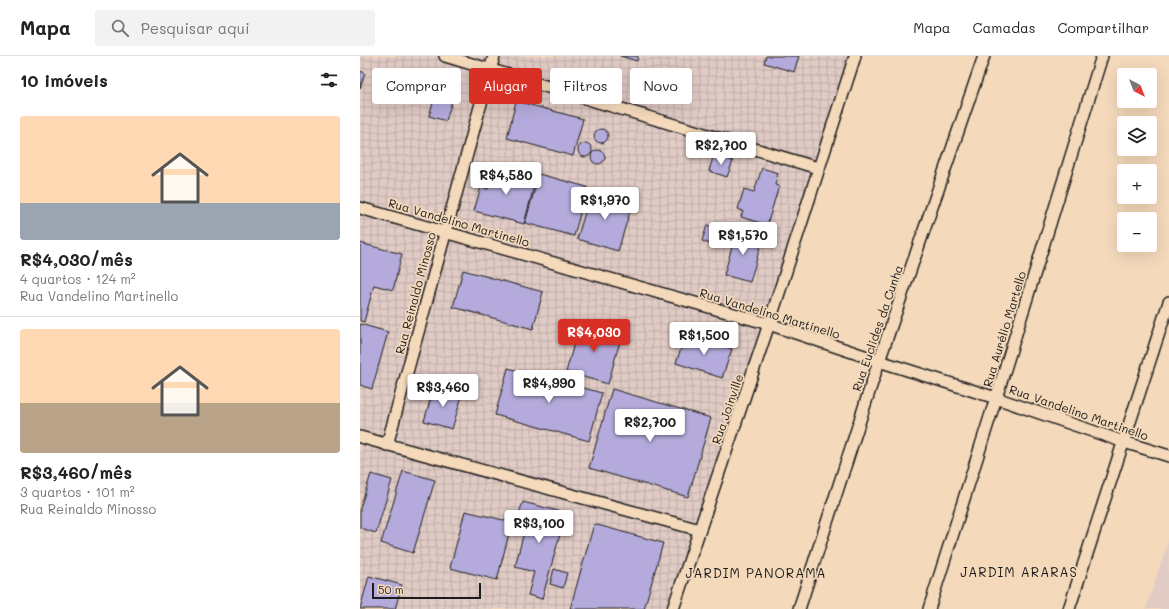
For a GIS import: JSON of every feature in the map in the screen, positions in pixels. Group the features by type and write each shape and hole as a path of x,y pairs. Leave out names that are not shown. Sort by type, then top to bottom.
{"street":[{"path":"445,56 487,68"},
{"name":"Rua Reinaldo Minosso","path":"491,68 494,56"},
{"name":"Rua Joinville","path":"673,609 769,324 855,56"},
{"name":"Rua Euclides da Cunha","path":"799,609 879,361 984,56"},
{"name":"Rua Aurélio Martello","path":"929,609 1102,56"},
{"path":"542,84 818,168"},
{"name":"Rua Reinaldo Minosso","path":"387,445 481,104"},
{"name":"Rua Vandelino Martinello","path":"360,208 769,324 1169,456"},
{"path":"1069,609 1169,302"},
{"path":"360,437 700,530"}],"shaded area":[{"path":"360,56 853,56 667,609 360,609"},
{"path":"1169,539 1169,609 1146,609"}],"building":[{"path":"620,56 638,56 637,61"},
{"path":"766,56 799,56 794,72 764,63"},
{"path":"360,71 365,73 360,89"},
{"path":"433,104 451,104 446,121 429,116"},
{"path":"515,104 527,104 583,119 573,156 507,138"},
{"path":"601,129 606,131 608,136 606,141 601,143 596,141 594,136 596,131"},
{"path":"585,143 590,145 592,150 590,155 585,157 580,155 578,150 580,145"},
{"path":"598,150 603,152 605,157 603,162 598,164 593,162 591,157 593,152"},
{"path":"714,154 733,161 727,177 709,171"},
{"path":"494,167 536,179 524,224 474,211 481,187 488,189"},
{"path":"762,168 778,173 775,185 779,186 767,225 741,217 743,211 738,209 744,189 754,192"},
{"path":"539,174 587,187 574,236 525,223"},
{"path":"591,193 617,201 618,196 633,201 618,251 577,239"},
{"path":"707,225 733,234 729,244 715,239 713,245 702,241"},
{"path":"737,229 763,237 750,282 724,275"},
{"path":"360,243 402,254 393,290 374,285 364,322 360,321"},
{"path":"463,270 543,292 533,329 453,307"},
{"path":"580,322 622,334 608,384 566,372"},
{"path":"360,324 388,332 372,389 360,385"},
{"path":"686,334 732,349 722,378 676,363"},
{"path":"508,368 602,393 589,441 495,415"},
{"path":"434,388 462,396 452,429 424,421"},
{"path":"612,389 711,418 688,497 589,468"},
{"path":"403,471 435,480 413,553 381,543"},
{"path":"371,474 392,480 376,533 360,528 360,508"},
{"path":"523,502 566,513 542,599 528,595 534,572 515,567 528,516 519,513"},
{"path":"465,511 512,522 497,580 450,568"},
{"path":"594,524 663,543 644,609 570,609"},
{"path":"554,569 567,573 563,588 550,584"},
{"path":"369,576 402,585 395,609 360,609"}],"district":[{"name":"JARDIM ARARAS","path":"1019,571"},
{"name":"JARDIM PANORAMA","path":"756,572"}]}
